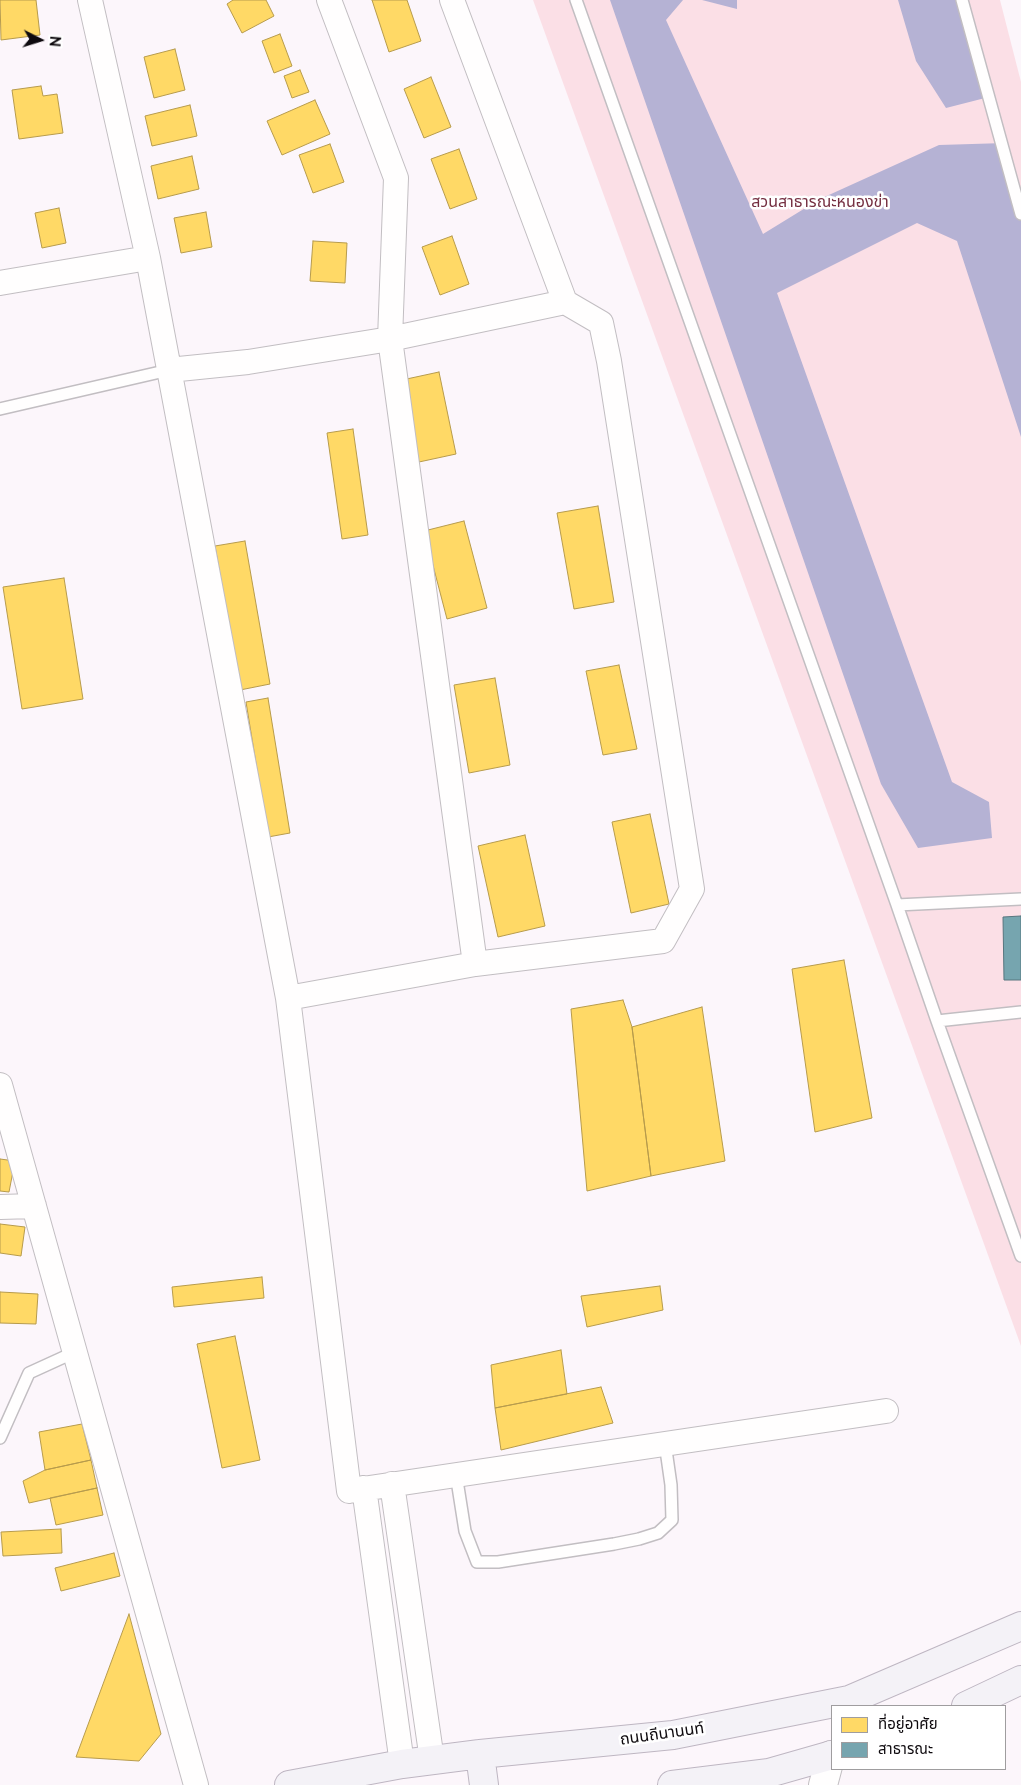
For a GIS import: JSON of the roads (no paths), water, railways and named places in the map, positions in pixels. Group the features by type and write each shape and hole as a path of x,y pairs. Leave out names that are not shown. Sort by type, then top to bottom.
{"main road":[{"name":"ถนนถีนานนท์","path":"289,1785 432,1760 673,1735 849,1700 1021,1626"},
{"path":"968,1705 1021,1680"},
{"path":"480,1754 484,1785"},
{"path":"672,1785 770,1773 831,1755"}],"street":[{"path":"90,0 148,258 288,998 349,1491 886,1411"},
{"path":"329,0 396,178 390,338 475,964"},
{"path":"288,998 475,964 663,940 692,889 610,361 601,323 565,302 452,0"},
{"path":"0,283 148,258"},
{"path":"169,370 248,362 390,338 565,302"},
{"path":"0,1085 196,1785"},
{"path":"0,1207 34,1206"},
{"path":"392,1484 432,1760"},
{"path":"364,1488 402,1764"},
{"path":"823,1785 831,1758"}],"lane":[{"path":"576,0 1021,1256"},
{"path":"962,0 1021,214"},
{"path":"0,409 169,370"},
{"path":"897,905 1021,899"},
{"path":"937,1021 1021,1012"},
{"path":"0,1438 29,1374 75,1352"},
{"path":"456,1474 466,1531 477,1562 498,1562 614,1544 658,1533 672,1520 671,1485 665,1443"}],"park label":[{"name":"สวนสาธารณะหนองข่า","path":"820,202"}]}
